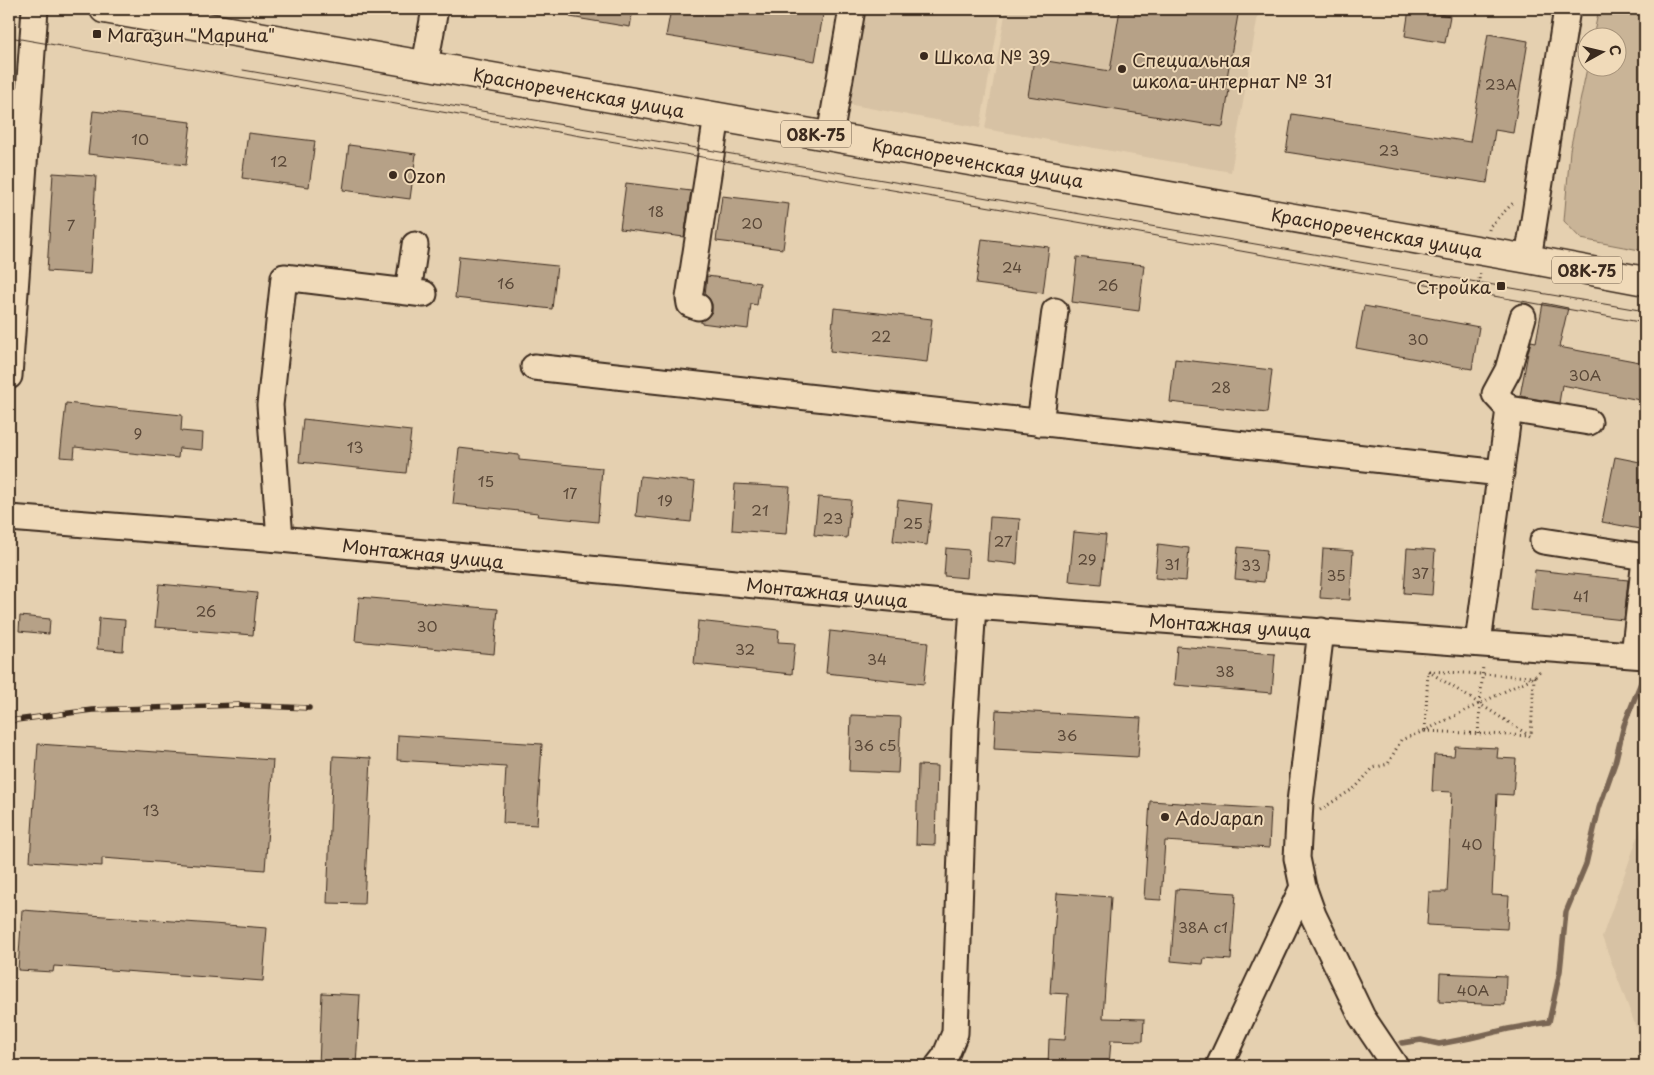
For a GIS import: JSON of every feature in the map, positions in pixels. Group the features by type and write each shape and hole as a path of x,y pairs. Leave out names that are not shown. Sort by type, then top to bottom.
{"main road":[{"name":"Краснореченская улица","path":"104,9 1645,281"}],"street":[{"path":"9,376 11,317 35,9"},
{"path":"425,65 435,9"},
{"path":"830,136 852,9"},
{"path":"1528,259 1566,9"},
{"path":"698,307 690,304 689,298 717,116"},
{"path":"280,540 270,405 284,277 416,293 414,246"},
{"path":"1040,423 1055,311"},
{"path":"1523,317 1508,370 1495,394 1509,409 1589,422"},
{"path":"534,368 1501,473"},
{"path":"1478,644 1509,409"},
{"name":"Монтажная улица","path":"9,518 280,540 973,606 1640,656"},
{"path":"1543,541 1645,558 1640,656"},
{"path":"938,1066 945,1057 955,1033 965,728 973,606"},
{"path":"1321,631 1300,802 1297,858 1303,888 1313,915 1362,1017 1395,1066"},
{"path":"1219,1066 1303,888"}],"path":[{"path":"1428,671 1534,677"},
{"path":"1428,671 1531,736"},
{"path":"1424,731 1428,671"},
{"path":"1478,734 1482,674"},
{"path":"1312,814 1327,807 1356,787 1373,768 1388,764 1401,740 1424,731 1534,677"},
{"path":"1531,736 1534,677"},
{"path":"1424,731 1531,736"}],"shaded area":[{"name":"Школа № 39","path":"863,9 1001,9 980,128 847,104"},
{"name":"Специальная школа-интернат № 31","path":"1006,9 1259,9 1231,172 985,129"},
{"path":"1599,9 1645,9 1645,251 1581,239 1564,221 1570,150 1585,78 1626,78 1626,28 1595,28"},
{"path":"1645,817 1645,1051 1602,937"}],"building":[{"path":"571,9 633,9 630,27 570,17"},
{"path":"671,9 738,9 782,16 783,9 824,9 815,61 666,36"},
{"path":"1120,9 1239,9 1225,89 1229,90 1223,127 1028,96 1034,59 1110,71"},
{"path":"1409,9 1450,16 1445,43 1405,36"},
{"path":"1488,34 1528,41 1513,133 1495,130 1487,183 1286,152 1292,114 1470,142"},
{"path":"93,111 191,122 186,165 88,154"},
{"path":"248,133 315,141 309,187 242,178"},
{"path":"349,145 416,154 410,199 343,190"},
{"path":"53,173 96,176 90,274 47,271"},
{"path":"626,183 691,191 684,237 620,229"},
{"path":"722,196 789,204 783,249 716,241"},
{"path":"982,239 1049,247 1043,293 976,284"},
{"path":"459,256 557,266 552,309 455,298"},
{"path":"1077,257 1144,265 1139,311 1072,302"},
{"path":"707,276 760,283 757,305 751,304 748,329 701,323 712,312 712,304 705,295"},
{"path":"1543,303 1568,308 1559,347 1645,363 1645,401 1562,385 1559,403 1520,396 1531,341 1536,342"},
{"path":"1364,306 1479,327 1472,369 1356,348"},
{"path":"834,308 932,319 927,362 830,351"},
{"path":"1175,359 1272,370 1267,413 1170,402"},
{"path":"66,403 182,415 181,431 203,433 202,450 179,448 178,458 75,447 74,458 60,457"},
{"path":"303,419 411,431 406,473 299,462"},
{"path":"459,448 519,455 519,460 602,468 598,522 537,516 538,513 453,504"},
{"path":"1615,457 1645,463 1645,530 1602,522"},
{"path":"640,476 695,482 691,522 636,516"},
{"path":"735,484 790,487 786,534 732,530"},
{"path":"818,497 851,500 847,538 814,535"},
{"path":"898,500 932,504 927,545 893,541"},
{"path":"990,517 1020,519 1017,564 987,561"},
{"path":"1074,532 1106,535 1101,584 1069,581"},
{"path":"1158,544 1189,548 1186,581 1155,578"},
{"path":"1238,547 1267,550 1264,582 1235,579"},
{"path":"946,548 969,550 967,578 944,576"},
{"path":"1407,548 1435,550 1432,595 1404,593"},
{"path":"1323,549 1353,551 1350,600 1320,598"},
{"path":"1535,570 1628,580 1624,620 1531,610"},
{"path":"159,584 257,593 253,635 155,627"},
{"path":"359,597 498,609 494,654 355,641"},
{"path":"20,616 50,619 49,634 19,631"},
{"path":"99,618 125,620 123,651 97,649"},
{"path":"698,621 779,630 778,642 795,643 792,674 694,664"},
{"path":"830,631 928,642 924,684 826,673"},
{"path":"1177,646 1275,654 1272,693 1174,685"},
{"path":"996,710 1141,718 1138,757 994,749"},
{"path":"851,715 901,717 898,773 849,771"},
{"path":"398,735 542,744 537,825 503,823 506,767 397,760"},
{"path":"38,744 273,760 265,870 102,858 102,866 30,861"},
{"path":"1455,746 1498,748 1497,758 1516,759 1513,795 1497,794 1492,895 1509,896 1507,929 1427,925 1429,892 1447,892 1452,792 1432,791 1434,755 1454,756"},
{"path":"333,756 371,758 364,904 327,903"},
{"path":"918,765 937,766 935,845 916,844"},
{"path":"1150,801 1271,809 1269,848 1165,841 1161,900 1144,899"},
{"path":"1176,889 1236,893 1231,960 1204,958 1203,964 1171,961"},
{"path":"1057,893 1111,897 1103,1018 1144,1019 1143,1041 1111,1040 1109,1066 1048,1066 1049,1039 1065,1040 1068,994 1050,993"},
{"path":"22,910 267,928 263,981 54,966 53,972 18,970"},
{"path":"1440,973 1506,976 1505,1005 1439,1002"},
{"path":"322,993 360,995 356,1066 319,1066"}],"waterway":[{"path":"1402,1043 1421,1040 1439,1044 1549,1022 1560,971 1566,912 1586,864 1599,808 1615,763 1624,725 1644,675"},
{"path":"1373,1066 1377,1065"}],"tram line":[{"path":"9,37 1106,227 1645,323"},
{"path":"243,70 1645,311"}],"railway":[{"path":"9,721 92,710 239,705 309,708"}],"place":[{"name":"Магазин \"Марина\"","path":"97,34"},
{"name":"Школа № 39","path":"924,56"},
{"name":"Специальная школа-интернат № 31","path":"1122,69"},
{"name":"Ozon","path":"393,175"},
{"name":"Стройка","path":"1501,286"},
{"name":"AdoJapan","path":"1165,817"}]}
